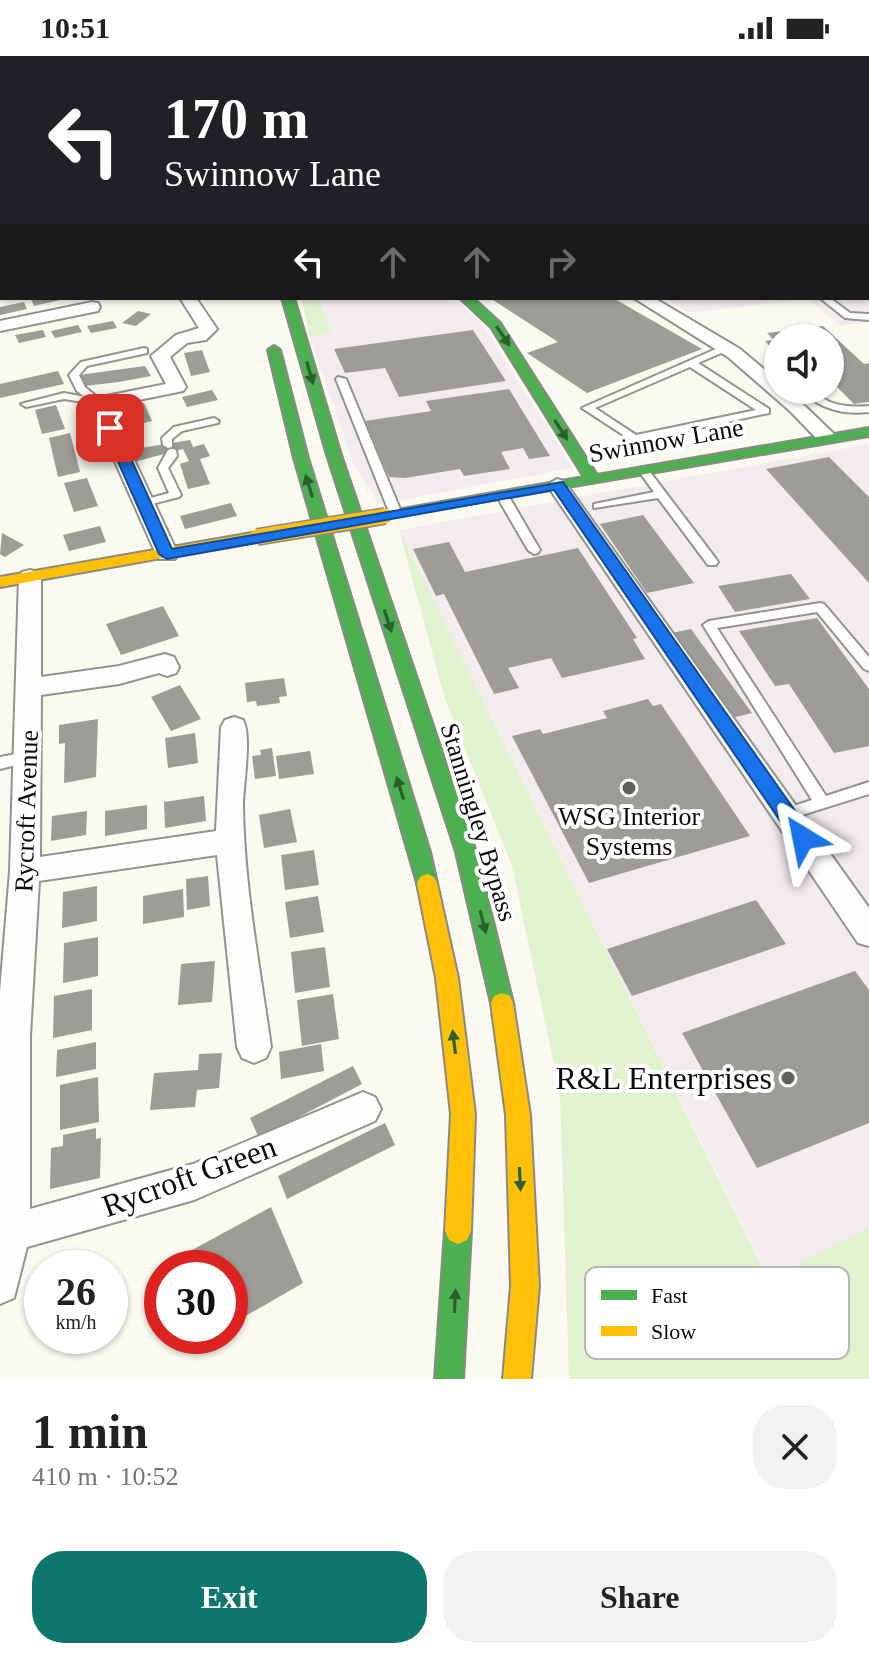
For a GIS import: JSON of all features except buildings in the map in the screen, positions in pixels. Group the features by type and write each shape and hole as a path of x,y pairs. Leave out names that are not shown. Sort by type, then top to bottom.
{"main road":[{"name":"Stanningley Bypass","path":"289,300 334,455 466,852 501,993 518,1115 525,1271 517,1379"},
{"path":"468,300 496,325 592,479"},
{"path":"268,327 301,458 420,852 447,978 463,1114 449,1379"},
{"name":"Swinnow Lane","path":"15,579 869,432"}],"street":[{"path":"645,300 764,374"},
{"path":"167,554 98,403 177,387 160,356 182,339 200,336 208,329 184,303"},
{"path":"0,326 92,307"},
{"path":"795,404 827,438"},
{"path":"557,485 869,933"},
{"name":"Rycroft Avenue","path":"0,1284 11,1233 7,1037 25,871 14,760 30,688 15,579"},
{"path":"30,688 119,675 165,663 167,667"},
{"path":"234,727 229,767 229,841 254,1047"},
{"path":"25,871 229,841"},
{"name":"Rycroft Green","path":"11,1233 194,1182 363,1109"}],"lane":[{"path":"827,300 848,316 869,317"},
{"path":"692,364 765,411 634,439 587,408 725,348"},
{"path":"98,403 76,382 74,375 77,369 84,364 144,351"},
{"path":"341,379 390,515"},
{"path":"26,404 64,396 98,403"},
{"path":"825,404 869,409"},
{"path":"144,503 175,495 163,468 172,456 167,438 173,432 214,421"},
{"path":"643,470 712,562"},
{"path":"598,506 661,494"},
{"path":"502,495 534,550"},
{"path":"821,801 709,625 820,607 869,666"},
{"path":"786,814 869,788"}],"shaded area":[{"path":"320,300 451,300 462,305 482,324 573,468 379,504 354,466 310,337 331,332"},
{"path":"669,300 799,300 688,313"},
{"path":"809,300 869,300 869,322 839,324"},
{"path":"869,444 869,1228 793,1267 763,1267 399,530"}],"green space":[{"path":"301,300 320,300 331,333 310,337"},
{"path":"399,530 762,1267 585,1267 585,1359 849,1359 849,1267 792,1267 869,1228 869,1379 569,1379 560,1093 512,866 445,699"}],"traffic: fast":[{"path":"289,300 334,455 466,852 502,1003"},
{"path":"468,300 496,325 592,479"},
{"path":"274,350 301,458 427,883"},
{"path":"385,516 869,432"},
{"path":"449,1379 458,1231"}],"traffic: slow":[{"path":"257,537 385,516"},
{"path":"0,582 257,537"},
{"path":"427,883 447,978 463,1114 458,1231"},
{"path":"502,1003 518,1115 525,1286 517,1379"}],"place":[{"name":"WSG Interior Systems","path":"629,788"},
{"name":"R&L Enterprises","path":"788,1078"}],"route":[{"path":"110,428 167,554 557,485 803,838"}]}
